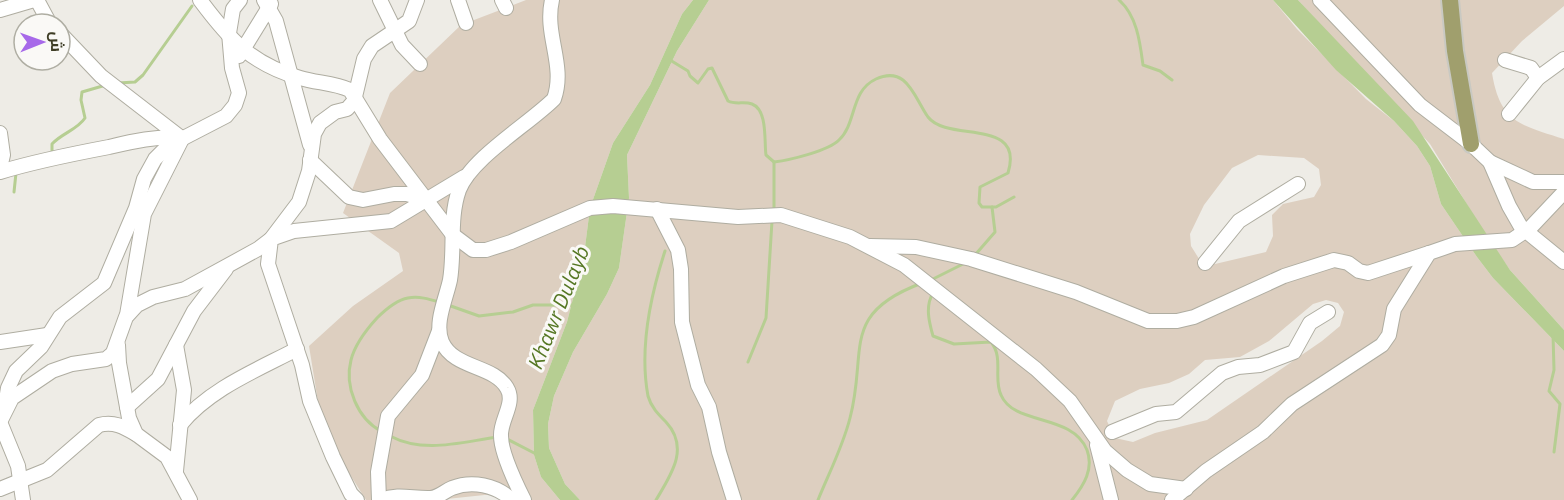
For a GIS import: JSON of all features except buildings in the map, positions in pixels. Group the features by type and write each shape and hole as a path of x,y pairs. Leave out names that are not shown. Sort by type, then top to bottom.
{"main road":[{"path":"1450,0 1455,51 1471,144"}],"street":[{"path":"200,0 243,50 291,75 339,85 356,96 380,139 453,235 473,250 486,250 590,208 613,206 738,217 774,214 850,237 904,265 1019,355 1070,401 1105,451 1150,484 1186,489"},
{"path":"23,500 21,480 1,418 8,388 16,371 41,347 60,317 104,283 136,208 144,179 155,159 168,146 226,116 235,105 239,93 232,68 229,35 222,0"},
{"path":"229,35 233,9 240,0"},
{"path":"380,0 402,45 420,64"},
{"path":"126,317 137,305 153,297 185,290 258,249 271,239 299,202 314,134 320,123 335,112 347,109 356,96 364,59 372,46 409,21 417,0"},
{"path":"458,0 466,23"},
{"path":"271,239 294,231 391,221 470,172 554,99 560,73 550,37 548,16 552,0"},
{"path":"1320,0 1420,105 1471,144 1490,162 1533,182 1564,182"},
{"path":"2,12 30,1"},
{"path":"232,68 269,3"},
{"path":"269,3 291,75 310,155 349,197 363,200 407,194 427,200"},
{"path":"72,46 101,76 182,138"},
{"path":"1509,114 1538,78 1564,59"},
{"path":"1505,60 1531,68 1538,78"},
{"path":"0,133 3,155 0,170 51,157 139,140 163,136 182,138"},
{"path":"136,434 127,407 118,345 126,317 144,214 182,138"},
{"path":"1490,162 1521,227 1564,262"},
{"path":"470,172 459,189 450,280 439,331 422,375 388,416 378,472 380,500 407,495 433,498 451,488 480,484 496,489 512,500"},
{"path":"1204,263 1239,221 1298,183"},
{"path":"868,246 916,247 942,252 1076,292 1148,321 1177,321 1194,317 1218,304 1315,265 1334,260 1348,263 1359,271 1368,273 1455,244 1504,243 1526,230 1564,192"},
{"path":"657,209 678,250 681,269 682,321 698,385 709,407 718,452 734,500"},
{"path":"271,239 268,264 297,349 318,423 346,484 357,500"},
{"path":"1172,500 1206,471 1263,432 1292,404 1382,345 1389,336 1394,309 1429,253"},
{"path":"127,407 158,378 194,311 231,263"},
{"path":"1112,432 1156,414 1176,412 1222,373 1238,366 1260,364 1294,352 1310,323 1328,312"},
{"path":"439,331 442,344 449,353 502,381 508,390 510,399 502,423 501,437 524,500"},
{"path":"0,342 47,335"},
{"path":"1,418 12,398 52,371 72,364 106,359 118,345"},
{"path":"176,345 184,390 176,471"},
{"path":"180,425 191,411 214,394 297,349"},
{"path":"0,489 47,470 99,426 107,423 122,426 167,457 190,500"},
{"path":"1093,434 1111,500"}],"shaded area":[{"path":"526,0 693,0 682,14 650,85 613,143 590,208 584,255 567,322 533,410 534,455 541,477 560,500 502,500 494,494 437,500 366,500 344,465 320,414 309,346 353,306 403,271 399,253 343,213 390,93 461,25"},
{"path":"693,0 709,0 677,51 627,155 629,198 619,268 607,294 573,352 554,396 548,424 549,448 565,484 580,500 560,500 541,477 534,455 533,410 567,322 584,255 590,208 613,143 650,85 682,14"},
{"path":"709,0 1273,0 1297,29 1366,99 1394,121 1417,146 1430,166 1441,204 1477,257 1493,278 1564,351 1564,500 580,500 565,484 549,448 548,424 554,396 573,352 607,294 619,268 629,198 627,155 677,51","holes":["1258,155 1304,158 1319,169 1321,185 1314,197 1283,204 1272,215 1273,236 1266,252 1215,264 1201,262 1191,246 1190,234 1204,205 1232,168","1326,300 1338,303 1344,312 1340,326 1322,341 1207,420 1155,433 1133,442 1115,438 1107,421 1115,401 1140,389 1169,383 1189,374 1205,360 1240,357 1269,341 1313,304"]},
{"path":"1273,0 1298,0 1413,121 1510,270 1564,330 1564,351 1493,278 1477,257 1441,204 1430,166 1417,146 1394,121 1336,70"},
{"path":"1298,0 1564,0 1564,6 1522,41 1492,73 1501,102 1515,120 1564,139 1564,330 1510,270 1430,144"}],"waterway":[{"path":"1119,0 1134,22 1143,65 1160,71 1172,80"},
{"path":"118,83 135,82 143,75 192,6"},
{"path":"670,60 688,71 698,83 708,69 712,68 728,101 749,103 757,107 763,119 766,155 774,162 808,154 834,144 845,133 858,99 868,84 876,79 895,76 908,85 928,117 938,125 982,134 1005,144 1010,156 1008,173 980,187 979,203 982,207 996,207 1014,197"},
{"path":"52,154 52,144 78,126 85,118 81,100 82,92 106,85"},
{"path":"774,162 774,211"},
{"path":"14,192 16,173"},
{"path":"975,255 995,232 992,207"},
{"path":"748,362 766,318 772,221"},
{"path":"656,500 672,471 677,452 677,442 673,432 649,400 646,378 645,341 651,304 665,251"},
{"path":"931,280 965,263"},
{"path":"818,500 840,449 850,418 859,354 867,321 878,308 896,295 922,283"},
{"path":"933,293 928,309 933,336 954,344 991,342 997,355 999,388 1008,405 1030,416 1069,430 1080,438 1087,450 1089,464 1084,483 1072,500"},
{"path":"381,431 366,419 351,391 349,370 355,348 373,323 395,303 416,297 439,302"},
{"name":"Khawr Dulayb","path":"448,305 479,316 513,312 533,305 574,305"},
{"path":"1553,334 1554,370 1549,391 1560,404 1554,452"},
{"path":"390,436 429,446 498,437"},
{"path":"507,439 538,455"}]}
